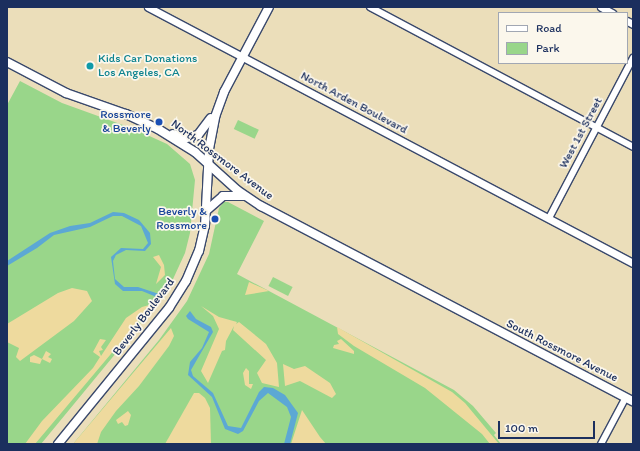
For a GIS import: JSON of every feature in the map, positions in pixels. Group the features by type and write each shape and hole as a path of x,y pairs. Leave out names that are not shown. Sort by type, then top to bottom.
{"main road":[{"name":"Beverly Boulevard","path":"58,444 176,298 197,257 207,210 212,129 224,92 269,7"},
{"name":"North Rossmore Avenue","path":"7,62 66,93 158,129 186,146 245,196 481,322"},
{"path":"158,129 186,138 198,135 207,126 224,92"},
{"path":"207,210 223,196 245,196"},
{"name":"South Rossmore Avenue","path":"481,322 629,399"}],"street":[{"name":"North Arden Boulevard","path":"148,7 633,262"},
{"path":"370,7 633,147"},
{"path":"601,7 610,12"},
{"name":"West 1st Street","path":"549,218 633,58"},
{"path":"602,444 629,399"}],"green space":[{"path":"20,81 62,103 134,129 167,144 190,164 195,180 190,233 185,253 168,290 41,444 7,444 7,105"},
{"path":"238,120 259,130 255,139 234,129"},
{"path":"224,202 228,202 264,221 237,274 454,390 473,406 496,433 494,435 501,444 73,444 159,340 187,301 209,254 219,208"},
{"path":"273,277 293,287 288,296 268,286"}],"sand":[{"path":"159,255 164,265 165,275 156,284 161,267 153,257"},
{"path":"249,282 269,291 245,295"},
{"path":"72,288 87,291 92,301 74,321 20,361 16,357 19,348 7,342 7,324 58,293"},
{"path":"153,304 35,444 25,444 42,421 93,368 100,357 93,352 100,339 106,340 101,347 103,350 99,351 101,356 126,318 142,307"},
{"path":"201,306 219,317 237,322 236,324 239,322 266,344 277,363 279,387 262,383 257,373 266,360 233,330 234,326 226,341 225,350 222,351 208,383 201,371 219,329 213,316"},
{"path":"337,327 452,392 465,403 499,444 490,444 482,434 425,388 354,346 338,334"},
{"path":"171,328 174,336 169,346 139,386 116,411 101,432 97,444 73,444"},
{"path":"341,339 354,351 354,354 333,348 334,345 339,344 337,341"},
{"path":"46,351 51,354 48,357 52,359 50,363 42,359"},
{"path":"34,355 42,359 40,364 30,362 30,357"},
{"path":"283,364 294,369 305,366 330,383 336,394 332,398 300,381 285,386"},
{"path":"246,368 249,371 249,384 253,384 251,389 245,385 243,373"},
{"path":"194,393 199,393 205,398 210,408 211,444 165,444"},
{"path":"302,410 320,437 326,444 291,444"},
{"path":"128,411 131,415 128,425 125,426 122,422 118,424 116,420"}],"water":[{"path":"113,212 124,213 139,220 150,233 151,244 145,251 126,250 116,255 113,261 115,279 124,287 138,287 159,294 159,298 142,291 123,291 115,284 111,257 121,248 143,249 148,243 141,226 122,216 113,216 90,227 54,235 37,248 7,266 7,261 50,233 70,226 90,223"},
{"path":"190,311 196,319 211,327 213,332 191,370 193,376 213,393 228,426 241,428 259,392 264,387 273,388 285,395 298,413 290,444 284,444 291,417 287,407 268,393 259,401 243,431 238,434 225,429 212,397 188,375 190,362 202,348 209,332 188,319 186,316"}],"place":[{"name":"Kids Car Donations Los Angeles, CA","path":"90,66"},
{"name":"Rossmore & Beverly","path":"159,122"},
{"name":"Beverly & Rossmore","path":"215,219"}]}
